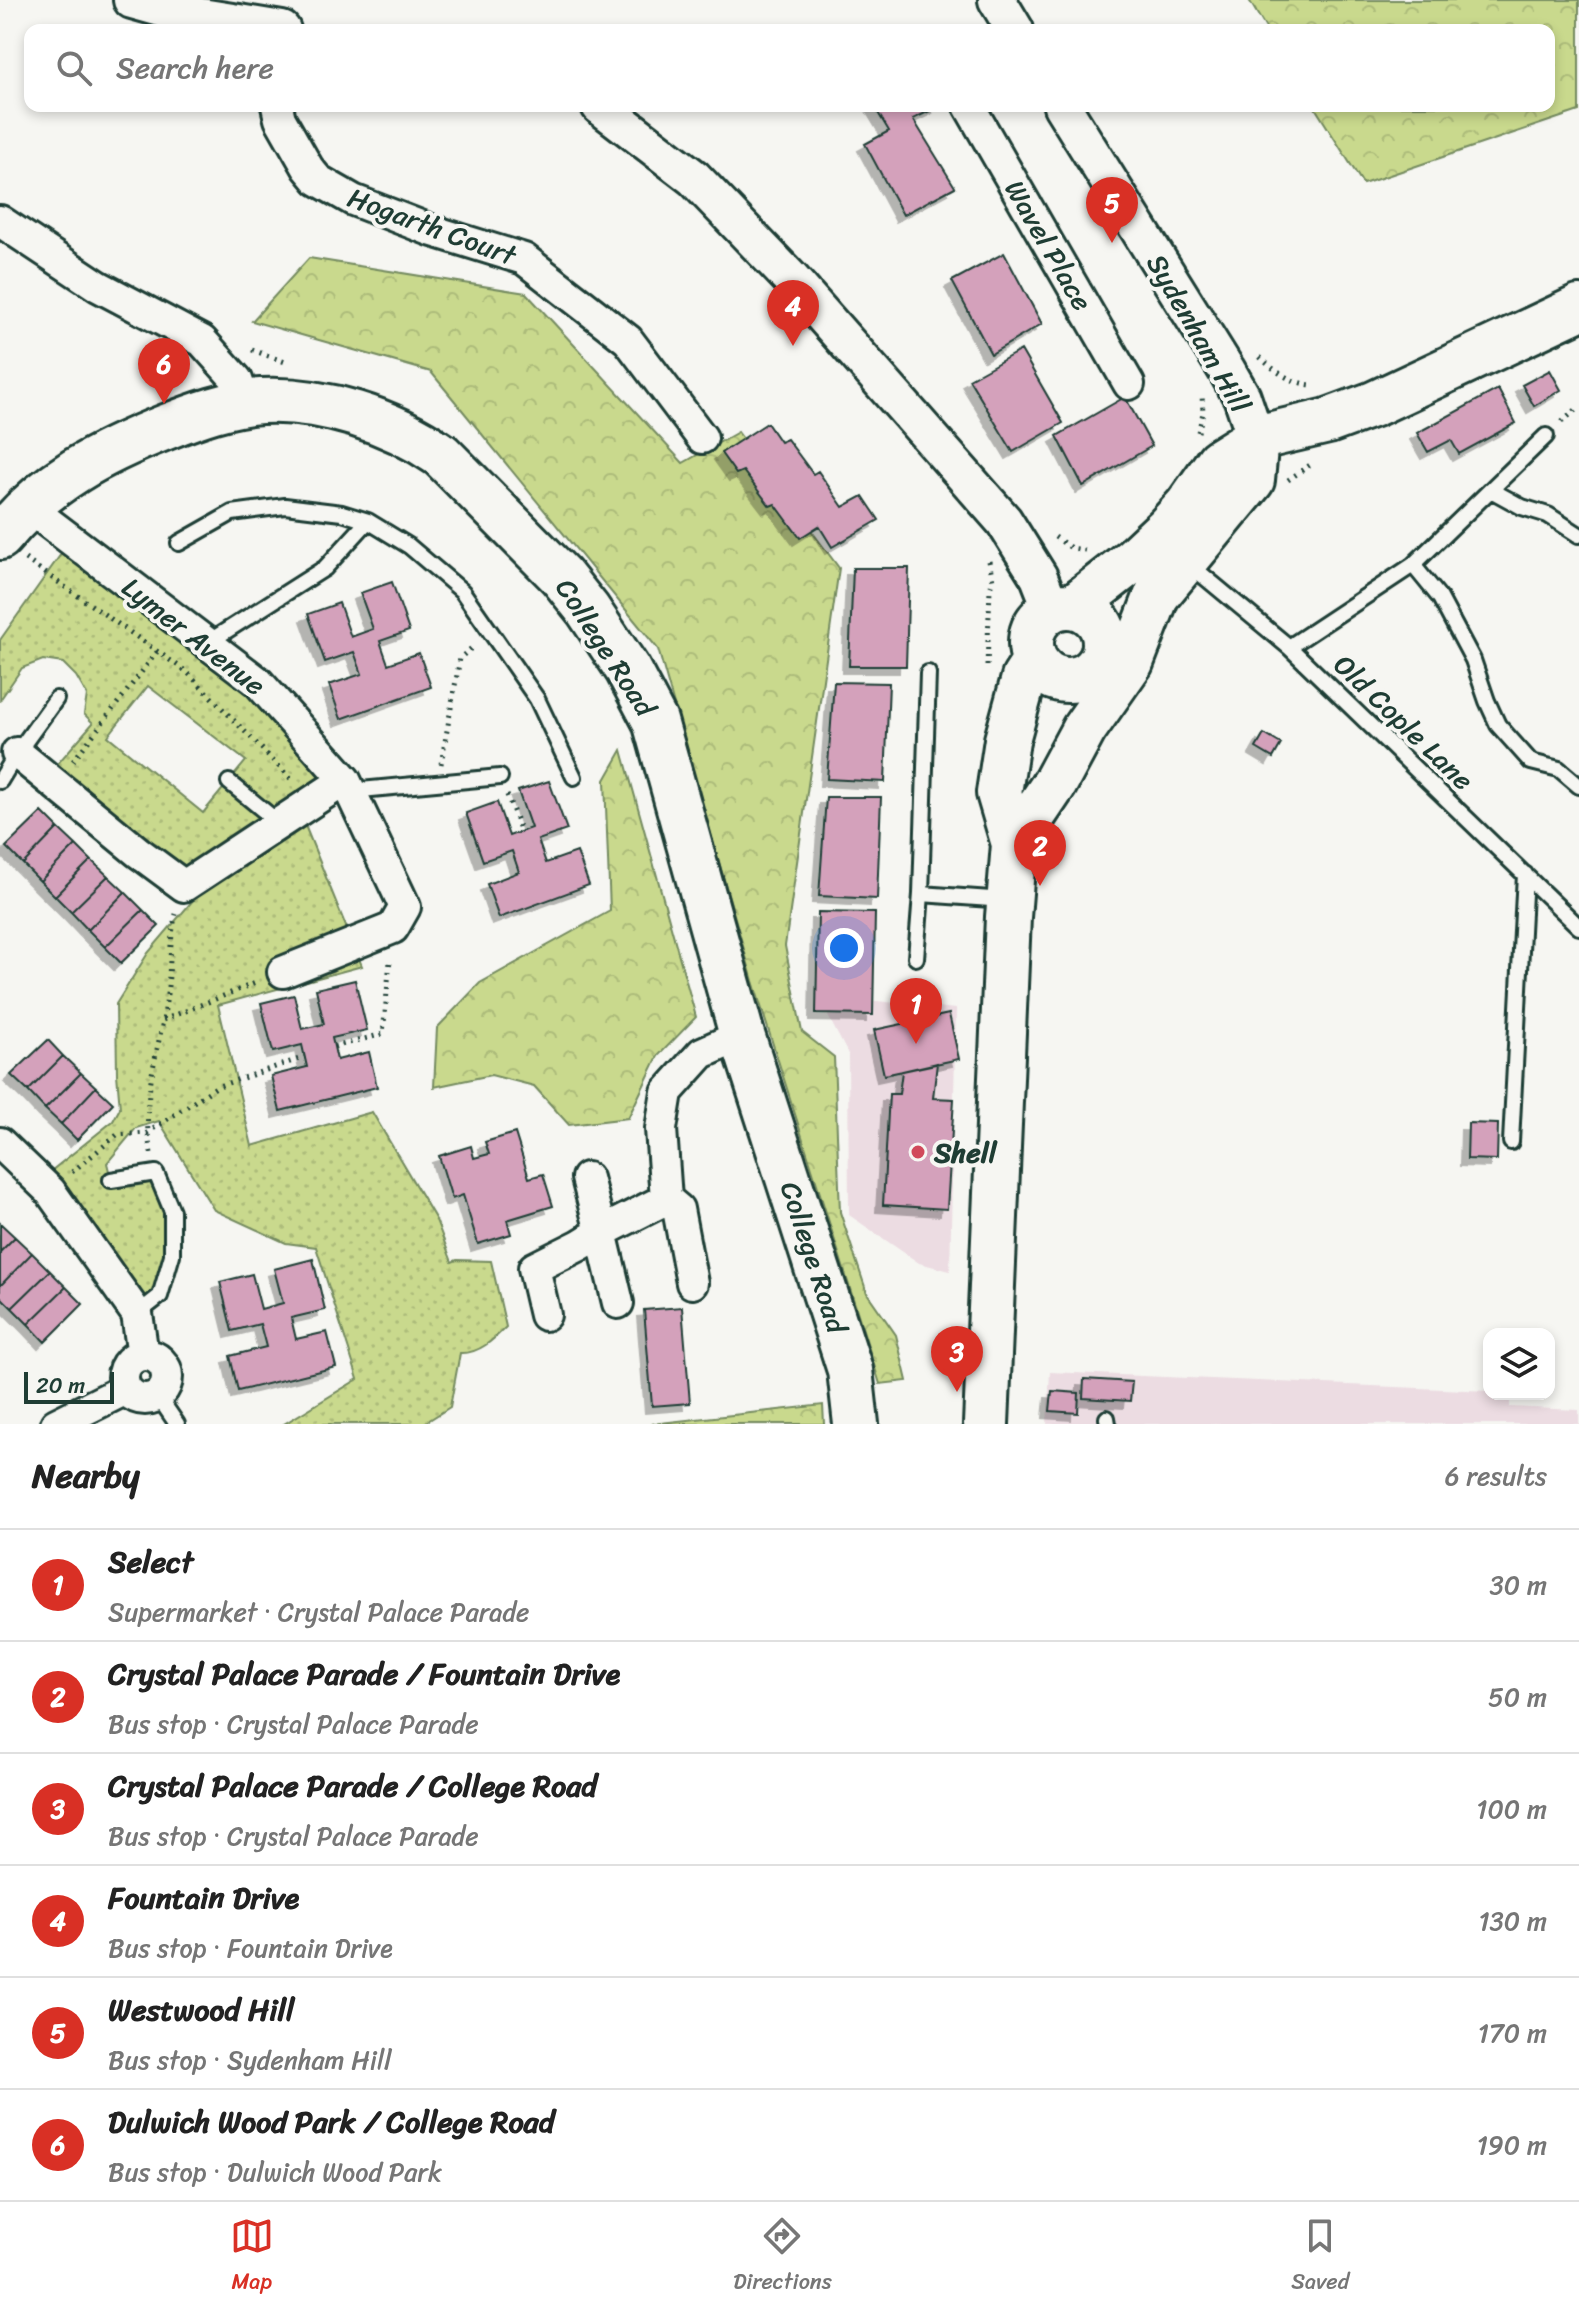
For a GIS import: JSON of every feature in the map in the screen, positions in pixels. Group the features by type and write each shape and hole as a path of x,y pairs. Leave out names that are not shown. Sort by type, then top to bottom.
{"main road":[{"path":"1157,595 1131,662 1099,682 1051,677 1035,661 1031,645 1033,630 1040,619 1063,608 1134,559 1188,505 1219,461 1256,438 1328,421 1374,404 1579,308"},
{"name":"College Road","path":"16,534 48,488 125,443 196,415 245,403 290,402 318,406 390,426 425,444 441,455 561,576 628,670 660,735 742,1035 850,1370 856,1424"},
{"path":"1105,638 1132,611 1157,595 1252,480 1256,438"},
{"path":"1063,608 1094,617 1102,628 1105,649 1101,662 1092,671 1099,682"},
{"path":"1025,826 999,793 1007,740 1024,678 1035,661"},
{"path":"986,1424 1010,900 1025,826 1055,783 1084,729 1099,682"}],"street":[{"path":"132,0 182,14 244,24"},
{"path":"997,0 1011,24"},
{"name":"Hogarth Court","path":"278,112 308,168 318,180 353,200 433,231 524,259 628,340 702,438"},
{"path":"608,112 694,178 800,289 1004,521 1039,577 1063,608"},
{"name":"Wavel Place","path":"972,112 1129,384"},
{"name":"Sydenham Hill","path":"1066,112 1226,369 1242,397 1256,438"},
{"path":"0,221 98,286 202,341 237,380 245,403"},
{"name":"Lymer Avenue","path":"16,534 207,643 258,682 347,786 405,907 393,928"},
{"path":"17,753 184,886 313,801 347,786"},
{"path":"283,972 393,928"},
{"path":"692,1283 678,1209 666,1199 661,1129 667,1092 702,1053 742,1035"},
{"path":"0,1143 50,1191 137,1314 143,1355"},
{"path":"587,1178 618,1303"},
{"path":"545,1315 534,1268 666,1199"},
{"path":"143,1355 159,1359 168,1374 168,1382 158,1396 150,1400 141,1400 126,1389 123,1381 127,1364 143,1355"},
{"path":"56,1424 126,1389"}],"lane":[{"path":"1289,647 1413,565 1546,436"},
{"path":"1491,490 1522,507 1548,515 1579,535"},
{"path":"179,543 232,513 285,506 342,513 368,521 409,546 462,591 537,699 574,777"},
{"path":"207,643 325,568 368,521"},
{"name":"Old Cople Lane","path":"1186,561 1289,647 1579,927"},
{"path":"1413,565 1440,598 1473,660 1498,725 1531,762 1559,769 1579,786"},
{"path":"916,958 928,673"},
{"path":"0,781 56,699"},
{"path":"347,786 500,777"},
{"path":"229,782 279,823"},
{"path":"1511,1142 1525,874"},
{"path":"921,894 1010,900"},
{"path":"111,1180 156,1173 172,1211 172,1255 160,1296 137,1314"},
{"path":"158,1396 177,1424"}],"path":[{"path":"1254,351 1278,373 1302,384 1317,385"},
{"path":"16,534 157,651 187,672 313,801"},
{"path":"1056,537 1061,543"},
{"path":"987,666 993,580"},
{"path":"438,783 460,658 491,633"},
{"path":"55,784 157,651"},
{"path":"500,777 521,832"},
{"path":"156,1173 147,1133 148,1091 167,996 174,919 184,886"},
{"path":"334,1047 383,1034 393,928"},
{"path":"162,1020 283,972"},
{"path":"50,1191 117,1135 147,1133 216,1087 305,1057"}],"shaded area":[{"path":"817,995 956,1009 950,1271 919,1263 849,1215 848,1054"},
{"path":"1050,1372 1483,1391 1483,1400 1510,1400 1510,1407 1579,1410 1579,1424 1047,1424"}],"green space":[{"path":"1249,0 1579,0 1579,111 1363,184 1318,112 1555,112 1555,24 1263,24"},
{"path":"309,258 526,293 683,463 738,432 839,568 785,946 802,1032 834,1057 840,1212 867,1293 896,1335 907,1381 880,1384 753,981 658,649 431,372 252,321"},
{"path":"71,540 258,682 345,780 184,886 46,777 93,723 84,714 87,695 76,676 63,663 43,660 22,668 0,700 0,640","holes":["148,686 246,761 203,813 108,736"]},
{"path":"622,750 696,1017 658,1056 628,1118 569,1125 534,1086 491,1075 434,1087 437,1028 480,983 610,911 605,780"},
{"path":"304,823 362,966 218,1005 252,1146 372,1112 436,1220 452,1262 491,1261 506,1327 479,1349 460,1353 450,1407 423,1424 284,1424 358,1379 316,1247 286,1243 214,1210 159,1121 136,1128 107,1163 111,1179 156,1173 172,1211 160,1296 137,1314 51,1171 113,1121 120,1108 116,1004 148,953 194,899"},
{"path":"823,1405 824,1424 651,1424"}],"building":[{"path":"878,112 928,112 913,119 955,187 903,215 865,144 889,131"},
{"path":"1004,253 1042,324 991,354 952,281"},
{"path":"1021,350 1063,423 1013,452 969,379"},
{"path":"1550,370 1561,390 1534,406 1522,385"},
{"path":"1498,389 1516,423 1459,454 1451,440 1428,452 1417,433"},
{"path":"1125,397 1152,446 1083,486 1057,436"},
{"path":"767,423 780,442 787,439 813,474 818,471 843,507 863,496 879,520 832,547 819,526 800,538 775,504 770,506 743,471 736,474 721,453"},
{"path":"853,568 909,568 906,666 849,666"},
{"path":"392,582 409,631 380,641 388,664 419,653 431,687 341,719 329,685 362,674 354,652 325,662 308,614 339,603 351,637 373,629 360,593"},
{"path":"834,682 889,683 885,782 827,779"},
{"path":"1264,734 1281,744 1273,758 1256,748"},
{"path":"549,781 567,830 538,840 546,863 577,852 589,885 499,918 487,884 519,872 512,851 483,861 466,813 497,802 509,836 531,828 518,791"},
{"path":"826,797 881,797 877,899 819,896"},
{"path":"42,812 58,828 23,864 6,847"},
{"path":"58,828 76,845 40,881 23,864"},
{"path":"76,845 91,860 55,896 40,881"},
{"path":"91,860 108,876 71,912 55,896"},
{"path":"108,876 125,892 88,930 71,912"},
{"path":"125,892 143,910 105,947 88,930"},
{"path":"143,910 159,926 121,963 105,947"},
{"path":"818,912 875,913 873,1015 816,1014"},
{"path":"355,980 367,1030 332,1038 337,1060 369,1052 377,1087 280,1111 271,1076 307,1067 302,1045 273,1052 261,1003 294,995 302,1029 324,1024 316,989"},
{"path":"949,1014 959,1059 884,1075 874,1030"},
{"path":"48,1040 63,1056 28,1091 11,1075"},
{"path":"63,1056 81,1073 45,1109 28,1091"},
{"name":"Shell","path":"937,1063 933,1098 954,1099 947,1209 883,1205 889,1094 899,1094 902,1071"},
{"path":"81,1073 96,1087 61,1124 45,1109"},
{"path":"96,1087 113,1103 77,1140 61,1124"},
{"path":"1468,1123 1498,1124 1497,1160 1467,1159"},
{"path":"515,1133 529,1178 543,1174 553,1206 507,1220 511,1234 478,1244 463,1195 452,1199 439,1156 471,1146 474,1158 489,1154 485,1142"},
{"path":"0,1223 15,1237 0,1252"},
{"path":"15,1237 32,1253 0,1286 0,1252"},
{"path":"32,1253 50,1271 12,1308 0,1296 0,1286"},
{"path":"313,1259 325,1310 291,1318 296,1339 327,1332 336,1367 238,1391 230,1356 266,1347 260,1324 232,1331 220,1282 252,1274 261,1309 283,1303 274,1269"},
{"path":"50,1271 66,1287 28,1324 12,1308"},
{"path":"66,1287 83,1304 45,1342 28,1324"},
{"path":"682,1307 690,1403 652,1406 644,1310"},
{"path":"1084,1379 1132,1382 1130,1401 1083,1398"},
{"path":"1052,1391 1079,1393 1078,1413 1050,1411"}],"place":[{"name":"Westwood Hill","path":"1112,243"},
{"name":"Fountain Drive","path":"793,346"},
{"name":"Dulwich Wood Park / College Road","path":"164,404"},
{"name":"Crystal Palace Parade / Fountain Drive","path":"1040,886"},
{"name":"Select","path":"916,1044"},
{"name":"Shell","path":"918,1152"},
{"name":"Crystal Palace Parade / College Road","path":"957,1392"}]}
